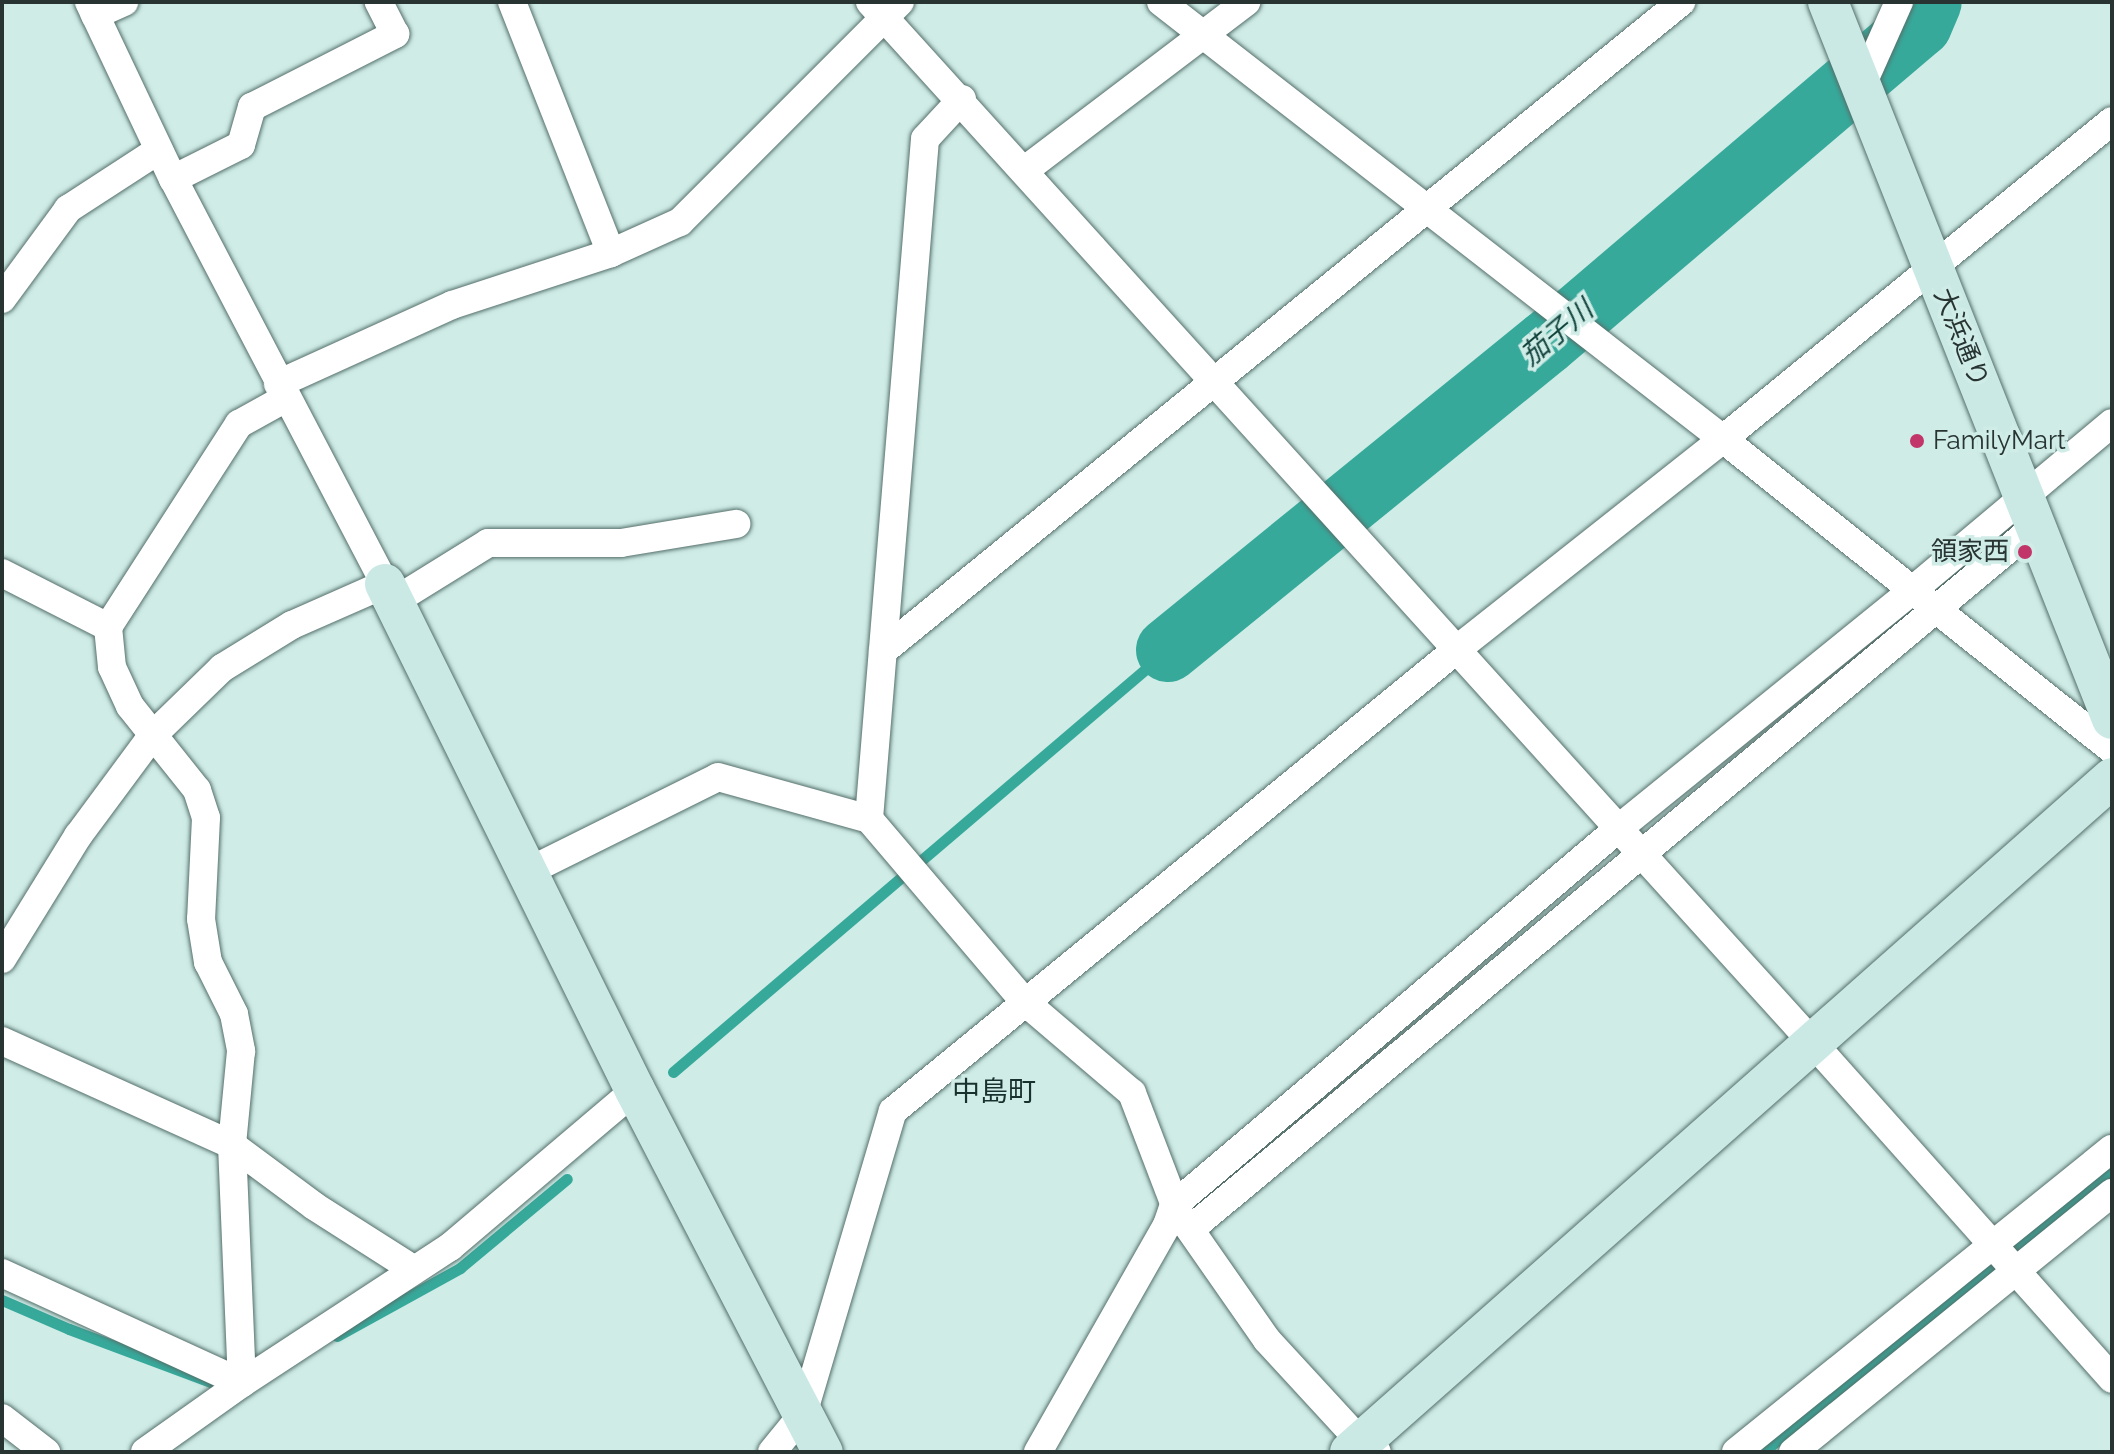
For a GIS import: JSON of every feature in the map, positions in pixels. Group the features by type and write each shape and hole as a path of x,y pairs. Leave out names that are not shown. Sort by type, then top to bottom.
{"street":[{"path":"124,2 92,9 173,179 389,593 635,1090 823,1452"},
{"path":"173,179 241,145 252,107 395,34 379,2"},
{"path":"512,2 611,253"},
{"path":"1161,2 1914,589 2112,749"},
{"path":"1025,170 1246,2"},
{"path":"883,651 1213,379 1681,2"},
{"name":"大浜通り","path":"1828,2 2112,719"},
{"path":"1862,85 1899,2"},
{"path":"242,1383 232,1145 241,1051 234,1014 208,962 201,919 206,818 197,790 130,706 112,667 108,627 239,424 282,391 452,305 611,253 680,222 885,7 1025,170 2112,1379"},
{"path":"869,819 925,139 962,99"},
{"path":"772,1452 803,1414 893,1111 1456,650 1723,439 2112,121"},
{"path":"2,299 68,209 159,150"},
{"path":"1183,1219 1199,1222 1938,609 2112,423"},
{"path":"1038,1452 1167,1225 1183,1219 1619,828 1914,589 2031,509"},
{"path":"2,959 78,836 152,736 222,668 292,625 389,593 488,543 621,543 736,524"},
{"path":"2,573 108,627"},
{"path":"527,872 718,777 869,819 1025,1002 1132,1093 1183,1219 1267,1340 1362,1448 1812,1042 2112,778"},
{"path":"2,1041 232,1145 314,1206 413,1269"},
{"path":"145,1452 242,1383 450,1247 635,1090"},
{"path":"1793,1452 2005,1257 2112,1149"},
{"path":"1736,1452 2005,1257 2112,1193"},
{"path":"2,1273 242,1383"},
{"path":"2,1418 46,1452"}],"waterway":[{"name":"茄子川","path":"1168,650 1546,343 1920,25 1930,2"},
{"path":"673,1072 1168,650"},
{"path":"1763,1452 2112,1171"},
{"path":"337,1336 460,1268 567,1179"},
{"path":"2,1300 69,1329 219,1385"}],"place":[{"name":"FamilyMart","path":"1917,441"},
{"name":"領家西","path":"2025,552"}],"district":[{"name":"中島町","path":"994,1092"}]}
